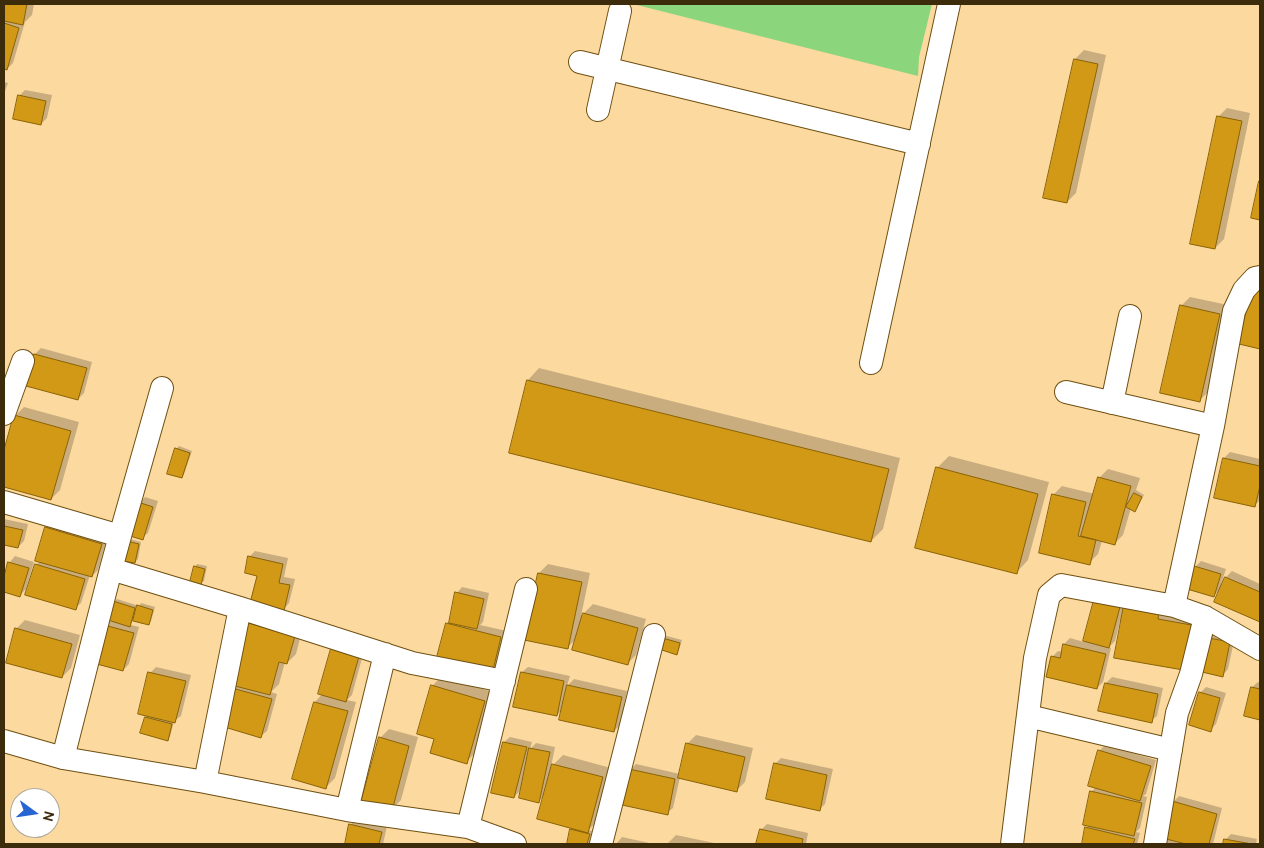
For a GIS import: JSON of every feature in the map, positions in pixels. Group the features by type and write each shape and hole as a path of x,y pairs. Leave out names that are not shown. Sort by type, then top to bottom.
{"street":[{"path":"872,363 950,4"},
{"path":"598,110 620,11"},
{"path":"580,62 919,144"},
{"path":"1174,606 1213,426 1234,311 1244,290 1256,278 1260,277"},
{"path":"1112,403 1130,316"},
{"path":"4,414 23,361"},
{"path":"63,758 111,569 162,388"},
{"path":"1066,392 1213,426"},
{"path":"4,502 120,536"},
{"path":"111,569 412,663 504,681"},
{"path":"1012,844 1035,658 1049,596 1061,585 1174,606 1205,617 1260,649"},
{"path":"468,827 526,589"},
{"path":"204,782 240,608"},
{"path":"1156,844 1177,713 1191,674 1205,617"},
{"path":"600,844 654,635"},
{"path":"347,810 385,654"},
{"path":"1028,716 1171,750"},
{"path":"4,741 63,758 204,782 347,810 468,827 515,844"}],"green space":[{"path":"633,4 932,4 919,57 918,76"}],"building":[{"path":"4,4 27,4 23,25 4,21"},
{"path":"4,23 19,28 7,70 4,69"},
{"path":"1074,59 1098,64 1067,203 1043,198"},
{"path":"18,95 46,101 41,125 13,119"},
{"path":"1217,116 1242,121 1215,249 1190,244"},
{"path":"1260,181 1260,220 1251,218"},
{"path":"1252,288 1260,290 1260,349 1239,344"},
{"path":"1180,305 1220,314 1200,402 1160,393"},
{"path":"34,354 87,368 78,400 26,386"},
{"path":"527,380 889,469 871,542 509,453"},
{"path":"14,415 71,431 51,500 4,487 4,450"},
{"path":"175,448 190,453 182,478 167,474"},
{"path":"1223,458 1260,466 1260,486 1255,507 1214,498"},
{"path":"936,467 1038,494 1017,574 915,548"},
{"path":"1098,477 1131,486 1115,545 1081,536"},
{"path":"1134,493 1142,497 1135,512 1126,507"},
{"path":"1052,494 1086,502 1078,536 1096,540 1090,565 1039,553"},
{"path":"138,502 153,507 143,540 127,535"},
{"path":"4,526 23,530 18,548 4,545"},
{"path":"45,527 102,544 92,577 35,561"},
{"path":"126,541 139,544 135,563 122,561"},
{"path":"248,556 283,564 279,583 290,585 284,611 250,603 257,576 245,573"},
{"path":"8,562 29,568 20,597 4,592 4,577"},
{"path":"35,564 85,579 76,610 25,595"},
{"path":"194,566 205,569 201,585 190,582"},
{"path":"1194,566 1221,574 1214,597 1187,589"},
{"path":"538,573 582,582 568,649 524,640"},
{"path":"1225,577 1260,592 1260,622 1214,602"},
{"path":"455,592 484,599 477,629 449,623"},
{"path":"1094,600 1120,607 1109,648 1083,641"},
{"path":"113,601 135,608 130,627 108,620"},
{"path":"137,605 153,610 149,625 133,621"},
{"path":"1124,605 1159,611 1158,619 1197,626 1189,671 1114,658"},
{"path":"583,613 638,628 628,665 572,650"},
{"path":"248,623 295,636 287,664 279,662 270,695 231,685"},
{"path":"446,623 501,637 493,670 437,657"},
{"path":"104,625 134,633 123,671 93,663"},
{"path":"15,628 72,644 62,678 6,663"},
{"path":"659,637 680,643 677,655 656,648"},
{"path":"1209,638 1230,642 1223,677 1202,672"},
{"path":"1063,644 1106,654 1097,689 1046,677 1051,656 1060,658"},
{"path":"332,645 360,653 346,702 318,694"},
{"path":"148,672 186,681 175,723 138,714"},
{"path":"521,672 564,681 557,716 513,707"},
{"path":"1105,683 1158,694 1152,723 1098,711"},
{"path":"431,685 485,701 467,764 430,753 434,739 417,734"},
{"path":"567,685 622,697 614,732 559,720"},
{"path":"1251,687 1260,689 1260,720 1244,716"},
{"path":"232,688 272,699 261,738 221,726"},
{"path":"1199,692 1220,698 1211,732 1189,725"},
{"path":"314,702 348,711 326,789 292,779"},
{"path":"145,717 172,724 168,741 140,733"},
{"path":"379,737 409,746 392,811 361,803"},
{"path":"503,742 527,747 514,798 491,793"},
{"path":"686,743 745,757 737,792 678,778"},
{"path":"529,748 550,752 539,803 519,798"},
{"path":"1098,750 1151,766 1140,801 1088,786"},
{"path":"774,763 827,775 820,811 766,799"},
{"path":"552,764 603,777 588,833 537,819"},
{"path":"629,769 675,779 668,815 622,805"},
{"path":"1090,791 1142,803 1134,836 1083,825"},
{"path":"1172,801 1217,814 1209,844 1186,844 1162,838"},
{"path":"349,824 382,832 379,844 345,844"},
{"path":"1085,827 1135,839 1133,844 1082,844"},
{"path":"570,829 590,834 587,844 567,844"},
{"path":"760,829 803,839 802,844 756,844"},
{"path":"1224,839 1252,844 1223,844"}]}
